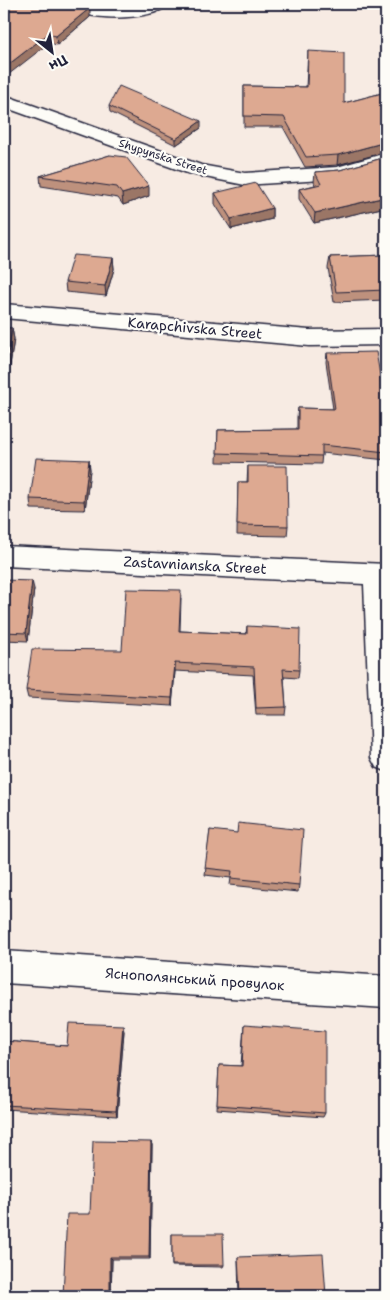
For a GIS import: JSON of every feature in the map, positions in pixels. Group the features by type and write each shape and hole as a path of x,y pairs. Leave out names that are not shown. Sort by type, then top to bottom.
{"street":[{"path":"73,4 103,14 132,13 159,4"},
{"name":"Shypynska Street","path":"4,101 197,170 245,179 338,173 386,159"},
{"name":"Karapchivska Street","path":"4,311 309,338 386,337"},
{"name":"Zastavnianska Street","path":"4,556 382,574"},
{"path":"382,574 386,758"},
{"name":"Яснополянський провулок","path":"4,967 386,992"}],"building":[{"path":"4,4 75,4 90,8 56,36 48,34 4,68"},
{"path":"308,51 344,53 344,103 386,92 386,142 338,155 306,157 284,117 244,116 244,86 307,87"},
{"path":"119,86 201,121 176,139 109,106"},
{"path":"110,155 126,157 149,186 122,194 117,187 40,176"},
{"path":"386,157 386,197 315,213 299,189 321,184 315,172 340,170"},
{"path":"256,183 272,208 231,219 215,193"},
{"path":"73,255 113,258 105,286 65,282"},
{"path":"386,255 386,290 336,292 330,257"},
{"path":"4,328 12,328 5,373 4,373"},
{"path":"376,352 386,409 386,452 322,445 322,456 217,453 218,430 298,429 298,408 335,409 327,353"},
{"path":"36,458 89,460 84,501 30,499"},
{"path":"248,466 287,466 288,526 237,525 238,482 248,482"},
{"path":"4,580 32,581 26,633 4,632"},
{"path":"126,589 181,590 179,631 247,634 247,626 300,629 299,670 283,669 286,707 256,708 254,667 175,663 172,698 26,690 32,649 122,650"},
{"path":"238,823 303,830 299,885 231,878 232,871 205,868 210,830 237,833"},
{"path":"69,1023 123,1025 116,1111 4,1105 4,1041 67,1046"},
{"path":"244,1025 325,1031 325,1113 217,1105 219,1065 242,1066"},
{"path":"93,1141 151,1142 149,1257 110,1257 110,1296 63,1296 67,1214 90,1214"},
{"path":"172,1234 223,1234 224,1265 172,1265"},
{"path":"323,1254 326,1296 240,1296 238,1257"}]}
